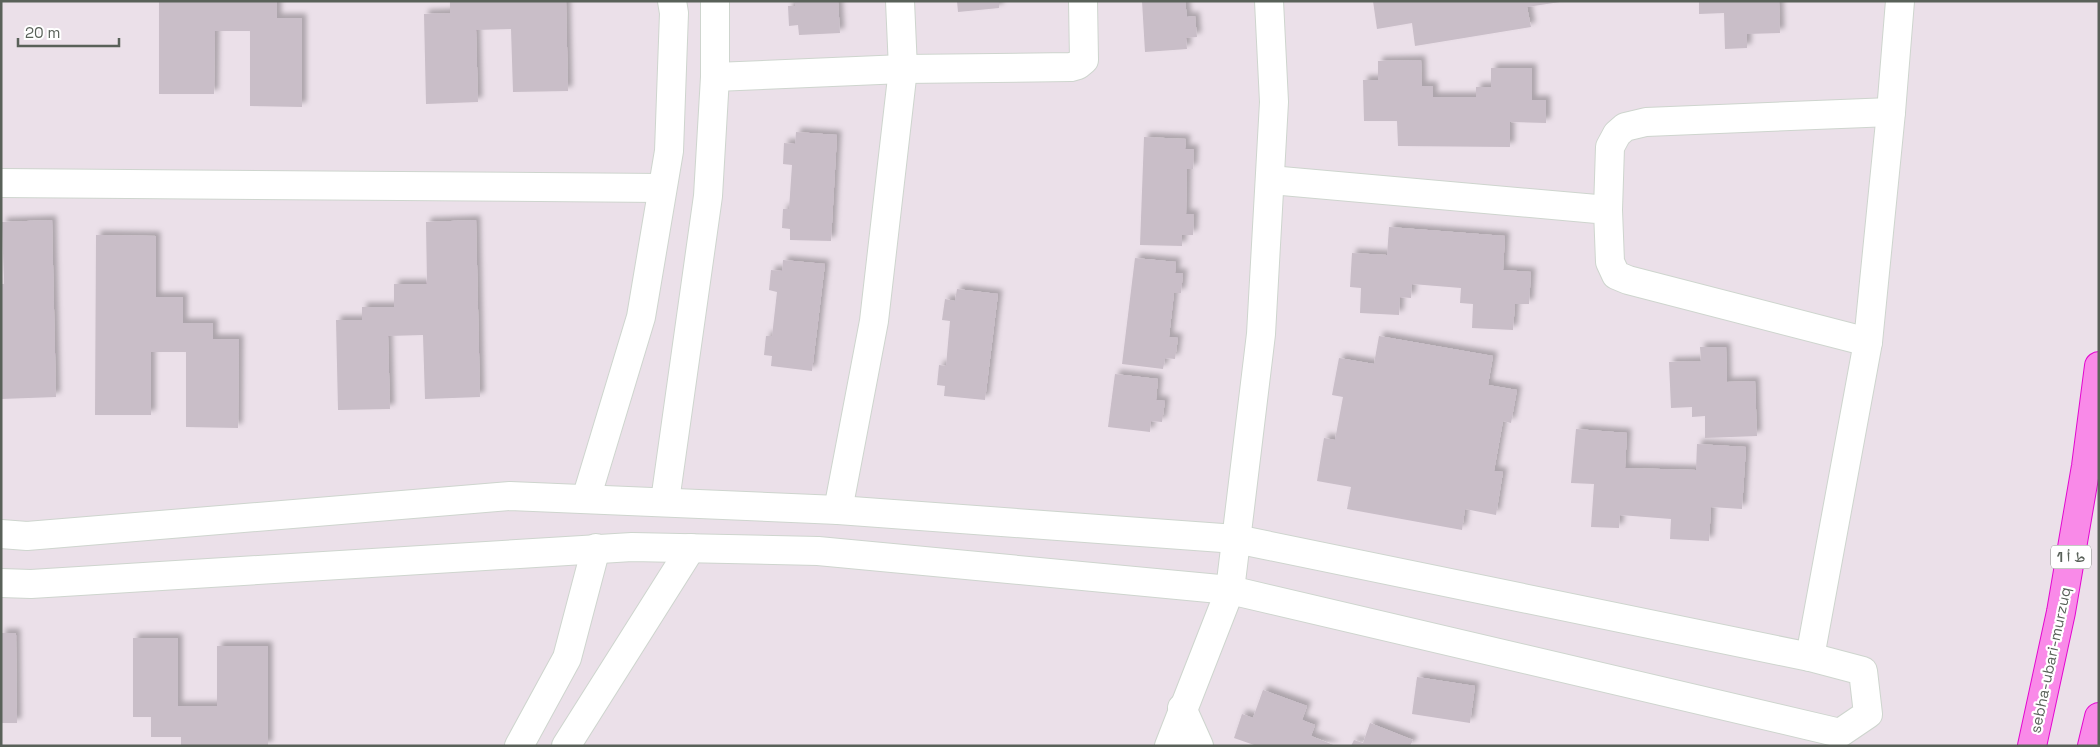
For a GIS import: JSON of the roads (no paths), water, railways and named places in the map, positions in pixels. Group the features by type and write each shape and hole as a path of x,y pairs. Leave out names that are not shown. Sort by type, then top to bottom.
{"highway":[{"name":"sebha-ubari-murzuq","path":"2032,746 2061,612 2086,466 2099,366"},
{"path":"2092,746 2099,717"}],"street":[{"path":"586,499 641,317 669,151 674,13 672,1"},
{"path":"665,501 708,196 715,77 715,1"},
{"path":"838,510 874,321 903,69 900,1"},
{"path":"715,77 903,69 1071,67 1078,65 1084,60 1083,1"},
{"path":"1169,746 1182,708 1230,590 1261,334 1274,102 1269,1"},
{"path":"1810,657 1868,342 1892,112 1900,1"},
{"path":"1868,342 1628,280 1616,275 1610,262 1608,210 1610,147 1617,134 1625,127 1646,122 1892,112"},
{"path":"1270,180 1608,210"},
{"path":"1,183 662,188"},
{"path":"1,534 27,536 510,496 665,501 838,510 1236,539 1810,657 1863,671 1868,714 1840,733 1801,735 1230,590 818,551 632,546 31,584 1,583"},
{"path":"519,746 566,658 596,548"},
{"path":"566,746 691,548"},
{"path":"1182,708 1199,746"}]}
